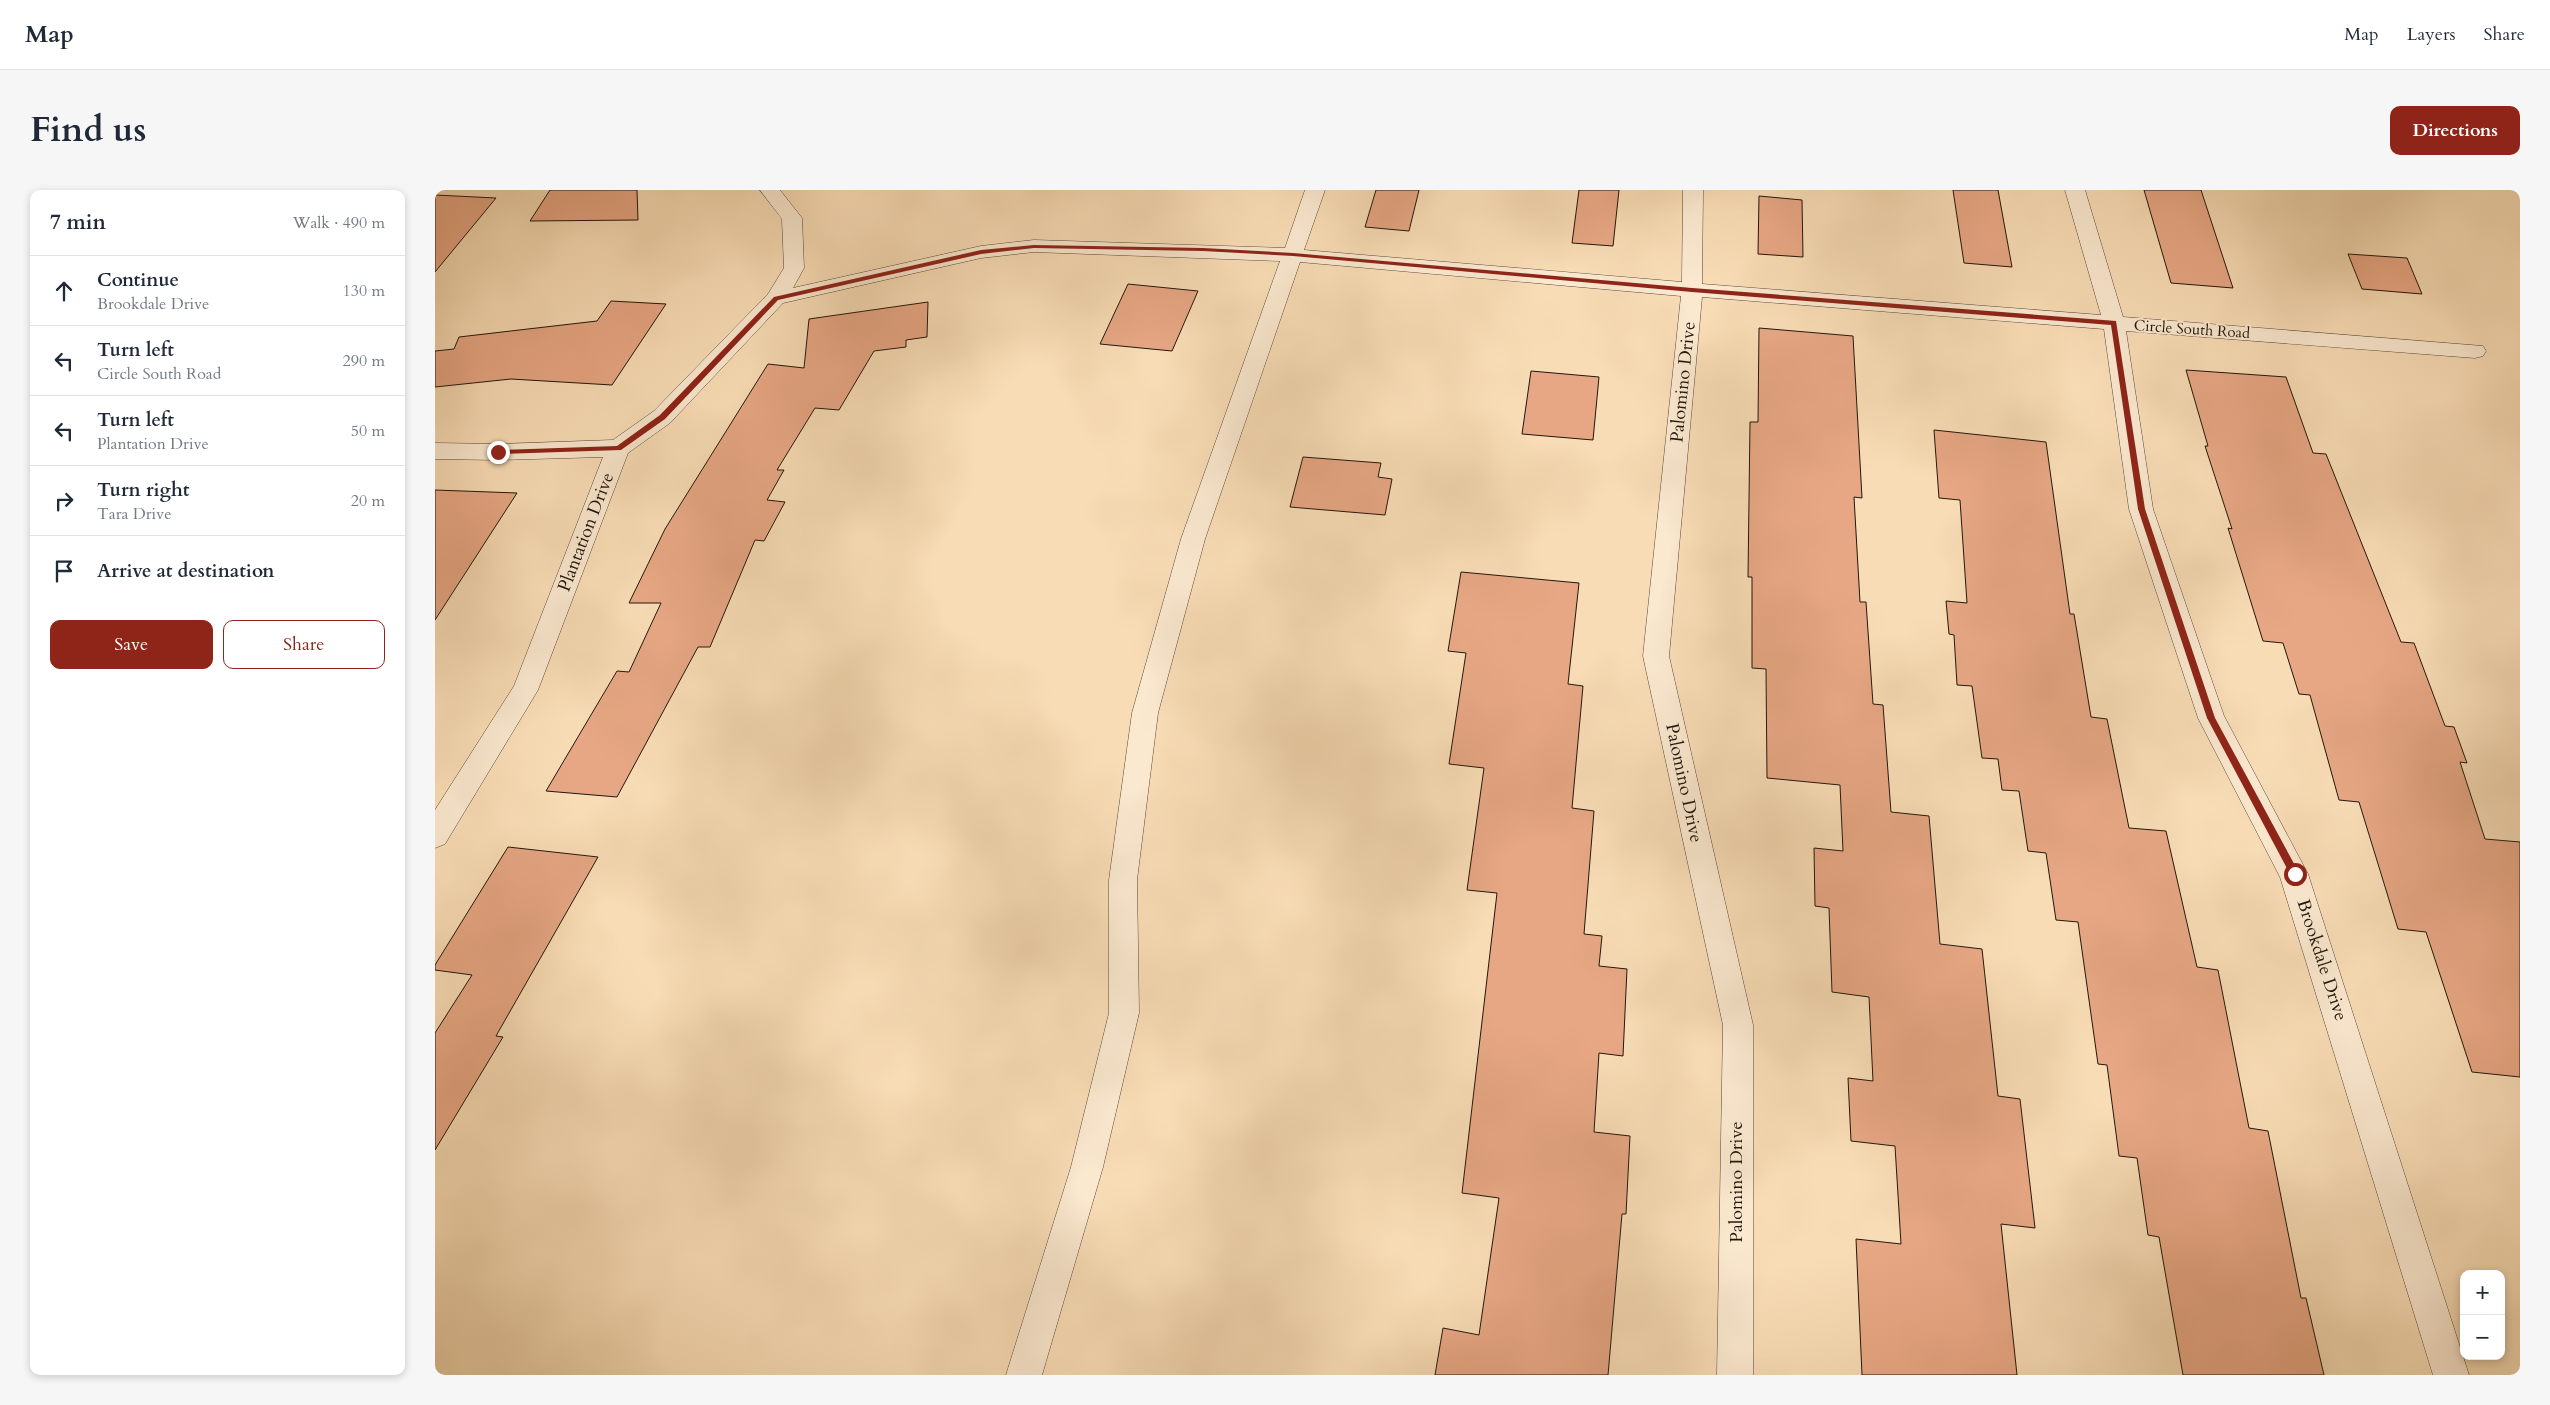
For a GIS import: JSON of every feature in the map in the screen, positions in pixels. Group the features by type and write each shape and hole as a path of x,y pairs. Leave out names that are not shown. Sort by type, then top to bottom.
{"street":[{"path":"435,450 498,452 618,448 662,417 776,298 794,268 792,218 770,190"},
{"path":"1024,1375 1087,1167 1124,1013 1123,880 1145,713 1193,539 1315,190"},
{"name":"Palomino Drive","path":"1693,190 1692,290 1656,656 1737,1024 1735,1375"},
{"name":"Brookdale Drive","path":"2075,190 2114,323 2141,509 2211,718 2295,874 2451,1375"},
{"name":"Circle South Road","path":"776,298 981,252 1034,246 1203,250 1293,254 1692,290 2475,350"},
{"name":"Plantation Drive","path":"435,835 525,690 618,448"}],"building":[{"path":"550,190 637,190 638,220 530,221"},
{"path":"1376,190 1419,190 1409,231 1365,227"},
{"path":"1579,190 1619,190 1613,246 1572,243"},
{"path":"1953,190 1998,190 2012,267 1964,263"},
{"path":"2144,190 2201,190 2233,288 2171,283"},
{"path":"435,195 496,198 435,272"},
{"path":"1759,196 1802,200 1803,257 1758,254"},
{"path":"2348,254 2407,258 2422,294 2362,289"},
{"path":"1128,284 1198,291 1172,351 1100,344"},
{"path":"611,301 666,304 612,385 511,379 435,387 435,351 454,349 459,337 597,321"},
{"path":"928,302 927,337 906,340 906,347 874,351 839,410 815,408 777,470 784,470 767,500 785,502 764,541 755,540 710,647 698,647 617,797 546,791 617,671 629,672 661,603 629,603 665,529 768,364 804,368 809,319"},
{"path":"1759,328 1853,336 1862,498 1854,497 1860,602 1866,602 1873,704 1883,705 1891,812 1929,816 1940,944 1982,949 1998,1096 2020,1099 2035,1228 2001,1224 2017,1375 1862,1375 1856,1239 1901,1244 1895,1146 1851,1141 1848,1078 1873,1081 1869,997 1832,992 1829,908 1815,906 1814,848 1843,851 1840,785 1767,778 1766,669 1752,668 1752,577 1748,577 1750,422 1758,422"},
{"path":"2186,370 2286,377 2313,453 2326,454 2401,642 2414,643 2445,726 2454,727 2467,763 2460,762 2485,839 2520,842 2520,1077 2472,1072 2426,932 2398,929 2359,802 2339,800 2310,695 2299,694 2283,643 2263,641 2228,528 2232,529 2205,446 2208,446"},
{"path":"1531,371 1599,377 1593,440 1522,434"},
{"path":"1934,430 2046,442 2070,614 2074,614 2091,717 2107,719 2129,828 2166,831 2197,967 2218,970 2249,1128 2268,1131 2301,1298 2306,1298 2324,1375 2183,1375 2159,1237 2148,1235 2137,1158 2119,1156 2107,1065 2098,1064 2078,922 2056,920 2046,853 2028,851 2019,791 2002,790 1998,759 1982,758 1972,686 1957,685 1954,635 1949,634 1946,601 1967,603 1960,500 1939,498"},
{"path":"1303,457 1381,463 1378,477 1392,479 1385,515 1290,507"},
{"path":"435,490 517,493 435,620"},
{"path":"1461,572 1579,583 1568,684 1583,686 1572,808 1594,811 1584,934 1602,936 1599,966 1627,969 1623,1056 1599,1053 1594,1132 1630,1136 1626,1214 1622,1214 1608,1375 1435,1375 1443,1328 1479,1335 1499,1198 1462,1193 1497,893 1467,890 1484,768 1449,764 1466,653 1448,651"},
{"path":"508,847 598,857 496,1036 503,1037 435,1150 435,1033 472,975 435,970 435,965"}],"route":[{"path":"498,452 618,448 662,417 776,298 981,252 1034,246 1293,254 1692,290 2114,323 2141,509 2211,718 2295,874"}]}
